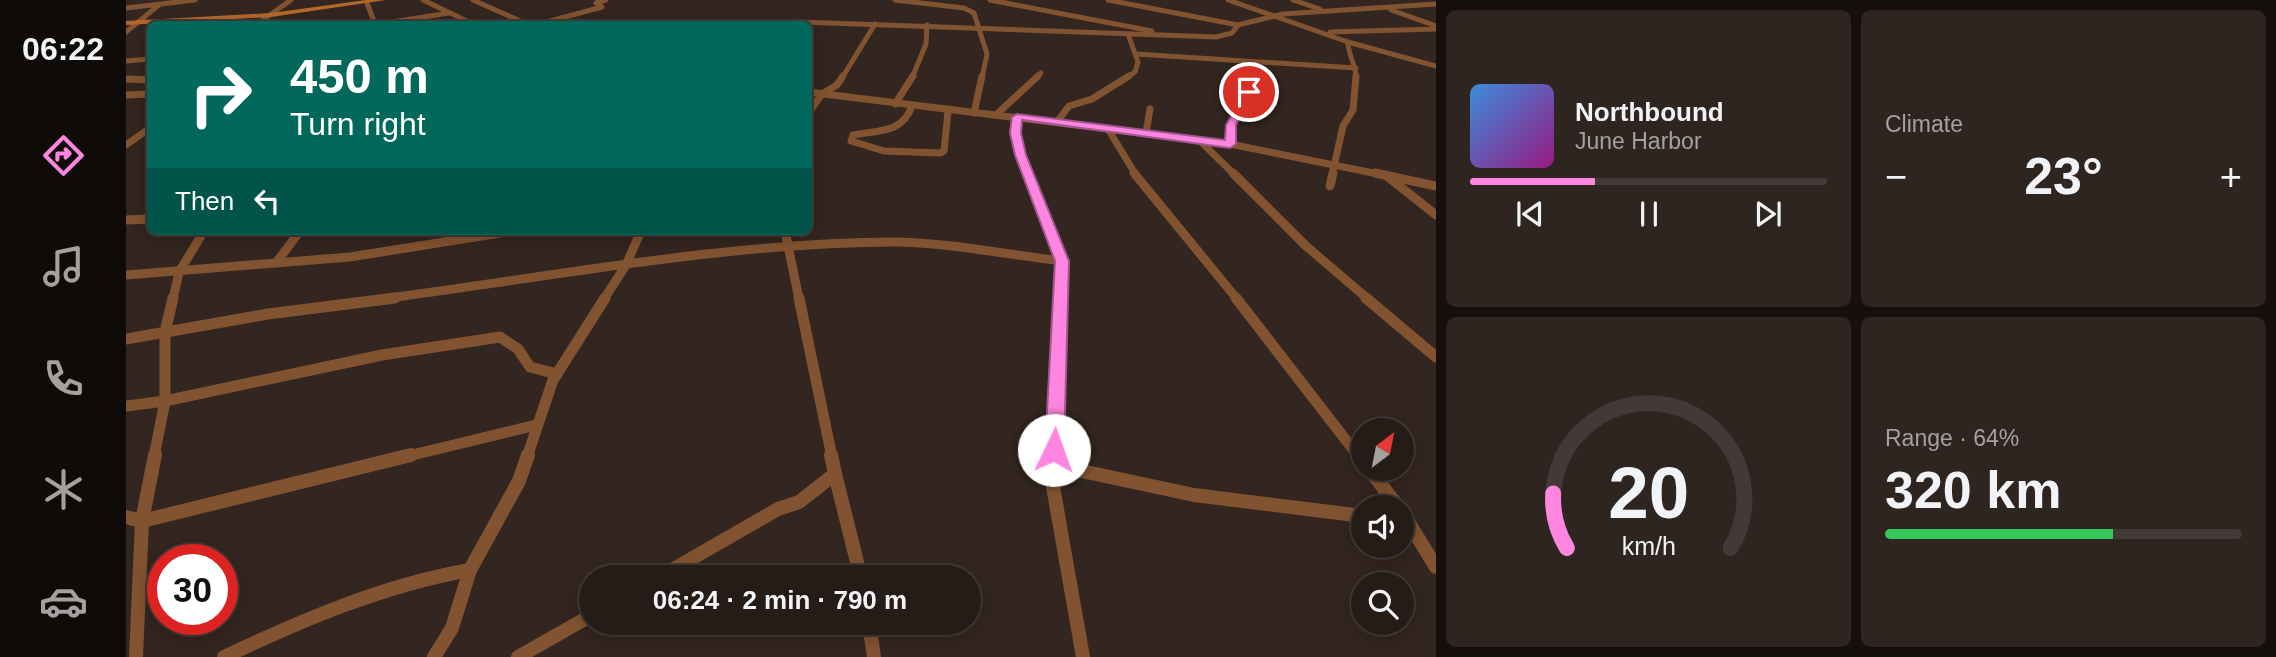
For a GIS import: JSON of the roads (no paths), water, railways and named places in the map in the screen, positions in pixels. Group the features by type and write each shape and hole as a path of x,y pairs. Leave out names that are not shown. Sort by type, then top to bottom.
{"main road":[{"path":"203,21 382,0"},
{"path":"126,23 147,23"}],"street":[{"path":"126,8 195,0"},
{"path":"262,21 291,0"},
{"path":"424,0 466,21"},
{"path":"473,0 520,21"},
{"path":"550,21 602,7 596,3 606,0"},
{"path":"895,0 968,9 974,13 987,54 974,113"},
{"path":"990,0 1130,24 1160,35"},
{"path":"1108,0 1238,25 1275,16 1434,4"},
{"path":"1144,7 1159,0"},
{"path":"1228,0 1348,42 1436,66"},
{"path":"1293,0 1327,11"},
{"path":"1358,0 1436,30"},
{"path":"1419,0 1434,4"},
{"path":"126,32 141,23 161,2"},
{"path":"367,3 376,21"},
{"path":"397,21 449,13"},
{"path":"812,23 927,25 1216,37 1232,33 1238,25"},
{"path":"812,108 822,94 837,85 875,24"},
{"path":"895,104 914,77 927,37 927,25"},
{"path":"1323,32 1436,30"},
{"path":"1057,122 1069,106 1092,99 1135,72 1138,62 1128,34"},
{"path":"1330,186 1343,126 1353,110 1356,68 1348,55 1348,42"},
{"path":"1136,54 1269,64 1302,62 1356,68"},
{"path":"126,61 147,59"},
{"path":"1426,64 1436,73"},
{"path":"996,115 1041,73"},
{"path":"126,79 147,80"},
{"path":"1230,144 1231,125 1249,92 1248,81"},
{"path":"812,93 1230,144 1436,186"},
{"path":"126,94 147,94"},
{"path":"912,106 909,120 898,129 872,130 852,135 851,141 884,151 940,153 944,151 948,111"},
{"path":"1146,133 1150,109"},
{"path":"1017,117 1015,133 1021,155 1062,261 1054,450 1051,456 1054,461 1049,464"},
{"path":"1108,129 1121,157 1145,190 1219,276 1351,446"},
{"path":"126,145 130,139 147,130"},
{"path":"1199,140 1306,246 1436,357"},
{"path":"1386,175 1436,215"},
{"path":"126,220 147,219"},
{"path":"136,657 133,569 165,401 165,332 179,272 202,235"},
{"path":"276,263 297,235"},
{"path":"126,275 350,257 488,235"},
{"path":"434,657 452,628 470,570 519,481 557,374 626,265 639,235"},
{"path":"785,235 835,474 858,565"},
{"path":"126,339 268,314 532,280 626,265 786,248 896,242 1062,261"},
{"path":"126,406 165,401 382,355 500,337 512,342 525,355 530,367 557,374"},
{"path":"126,517 142,521 537,425"},
{"path":"1049,464 1194,495 1351,515"},
{"path":"1049,464 1083,657"},
{"path":"681,565 778,509 799,502 835,474"},
{"path":"1414,532 1436,567"},
{"path":"224,657 289,626 423,578 470,570"},
{"path":"518,657 579,622"},
{"path":"871,635 874,657"}]}
